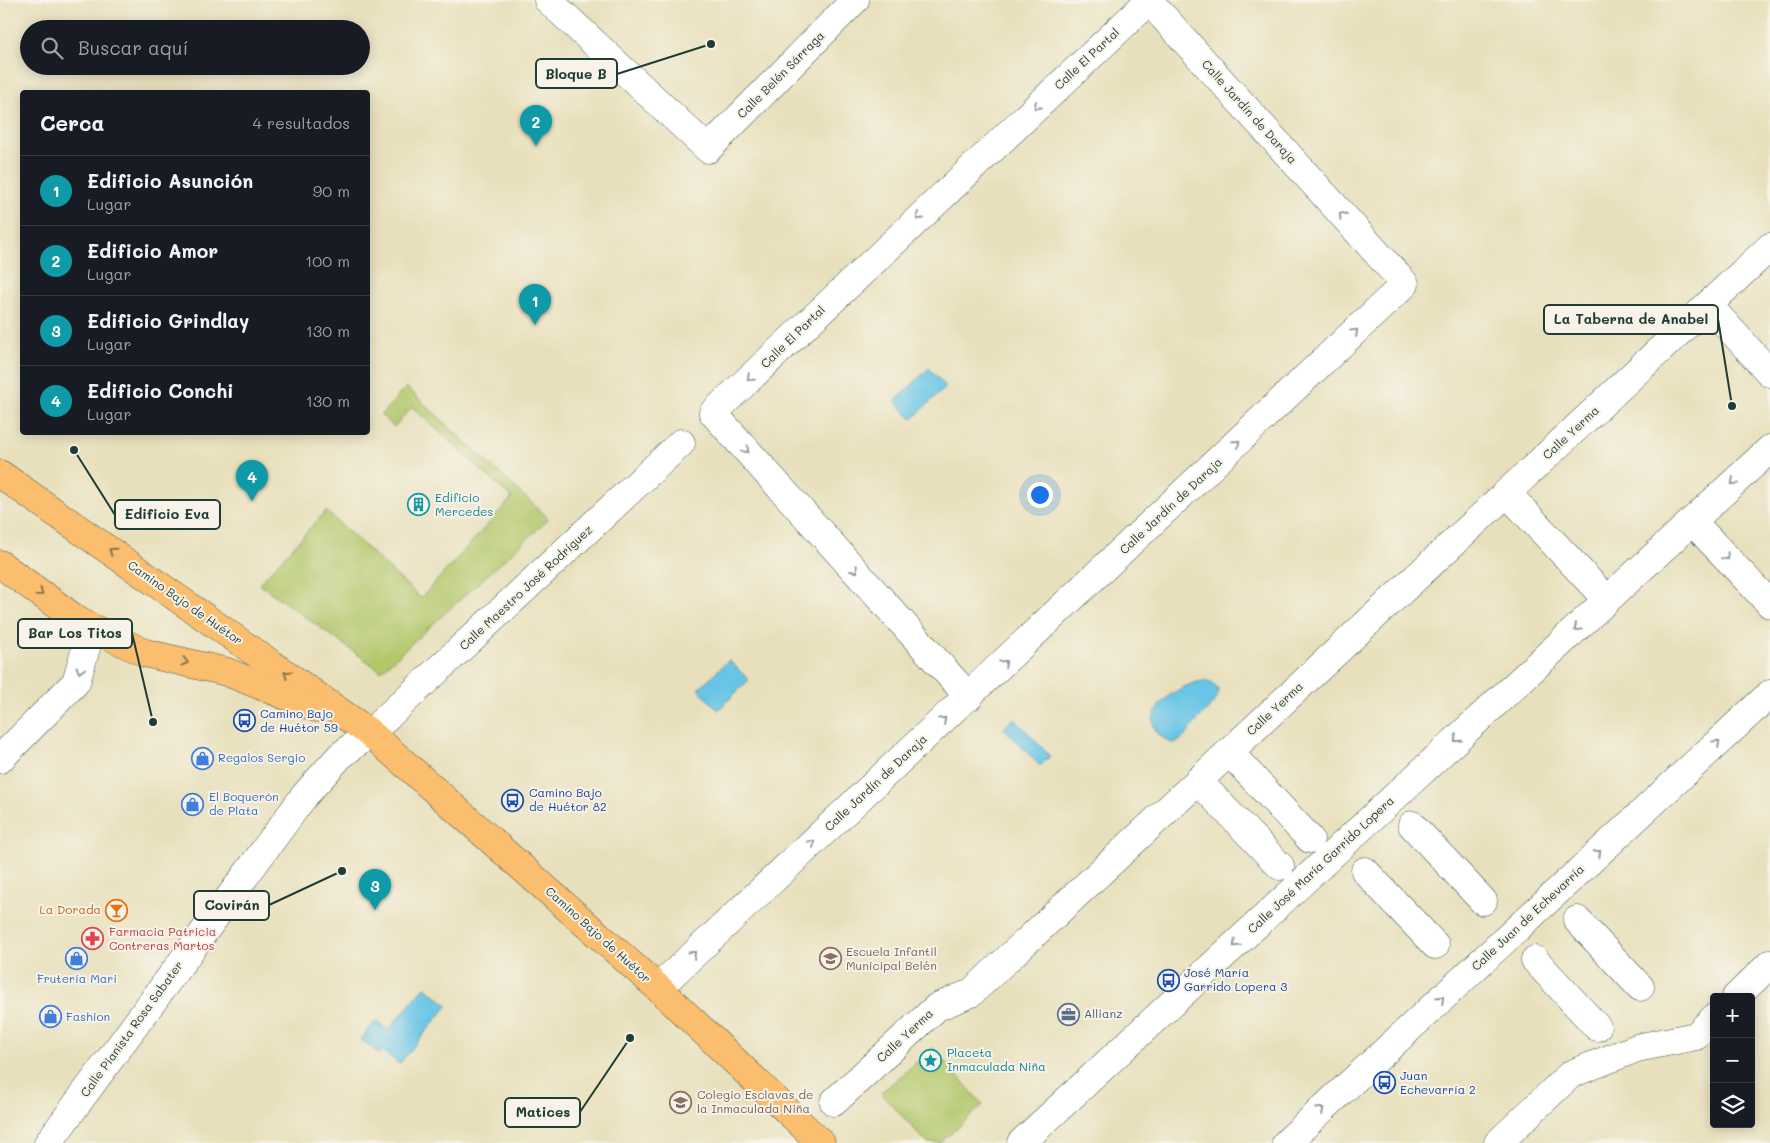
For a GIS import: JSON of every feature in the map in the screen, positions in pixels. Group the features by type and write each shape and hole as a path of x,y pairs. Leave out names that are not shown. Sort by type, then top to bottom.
{"main road":[{"name":"Camino Bajo de Huétor","path":"0,474 370,733 658,988 821,1143"},
{"name":"Camino Bajo de Huétor","path":"0,564 80,622 145,653 227,672 298,700 370,733"}],"street":[{"name":"Calle Belén Sárraga","path":"548,0 708,149 855,0"},
{"name":"Calle Jardín de Daraja","path":"658,988 969,697 1405,284 1150,0"},
{"name":"Calle El Partal","path":"969,697 713,413 1150,0"},
{"name":"Calle Yerma","path":"834,1102 937,1007 971,993 1229,752 1515,502 1716,314 1770,247"},
{"path":"1716,314 1770,373"},
{"name":"Calle Maestro José Rodríguez","path":"370,733 681,443"},
{"name":"Calle José María Garrido Lopera","path":"1028,1136 1770,449"},
{"path":"1515,502 1607,600"},
{"path":"1692,521 1770,604"},
{"path":"0,759 76,682 86,648 80,622"},
{"name":"Calle Juan de Echevarría","path":"1286,1143 1770,694"},
{"name":"Calle Pianista Rosa Sabater","path":"48,1143 305,796 340,756 370,733"},
{"path":"1229,752 1310,839"},
{"path":"1198,781 1280,866"},
{"path":"1412,825 1483,901"},
{"path":"1365,871 1435,945"},
{"path":"1577,920 1640,987"},
{"path":"1535,960 1597,1027"},
{"path":"1740,993 1770,964"},
{"path":"1498,1143 1571,1074 1637,1048 1696,1036 1710,1022"}],"green space":[{"path":"406,387 549,519 381,671 259,584 326,511 421,598 512,498 412,407 394,427 381,415"},
{"path":"933,1048 983,1105 940,1143 927,1143 881,1093"}],"water":[{"path":"929,368 946,387 912,419 895,401"},
{"path":"729,660 749,680 718,710 698,689"},
{"path":"1203,681 1217,688 1216,699 1181,740 1172,743 1159,734 1154,725 1154,715 1159,706 1179,689"},
{"path":"1014,718 1050,756 1040,766 1004,728"},
{"path":"425,987 448,1005 399,1064 383,1051 379,1054 361,1039 376,1021 388,1030"}],"place":[{"name":"Bloque B","path":"711,44"},
{"name":"Edificio Amor","path":"536,146"},
{"name":"Edificio Asunción","path":"535,325"},
{"name":"La Taberna de Anabel","path":"1732,406"},
{"name":"Edificio Eva","path":"74,450"},
{"name":"Edificio Conchi","path":"252,501"},
{"name":"Edificio Mercedes","path":"419,505"},
{"name":"Camino Bajo de Huétor 59","path":"244,721"},
{"name":"Bar Los Titos","path":"153,722"},
{"name":"Regalos Sergio","path":"202,758"},
{"name":"Camino Bajo de Huétor 82","path":"513,800"},
{"name":"El Boquerón de Plata","path":"193,804"},
{"name":"Covirán","path":"342,871"},
{"name":"La Dorada","path":"117,910"},
{"name":"Edificio Grindlay","path":"375,910"},
{"name":"Farmacia Patricia Contreras Martos","path":"93,939"},
{"name":"Frutería Mari","path":"77,958"},
{"name":"Escuela Infantil Municipal Belén","path":"830,959"},
{"name":"José María Garrido Lopera 3","path":"1168,980"},
{"name":"Allianz","path":"1068,1014"},
{"name":"Fashion","path":"50,1017"},
{"name":"Matices","path":"630,1038"},
{"name":"Placeta Inmaculada Niña","path":"931,1060"},
{"name":"Juan Echevarría 2","path":"1384,1083"},
{"name":"Colegio Esclavas de la Inmaculada Niña","path":"681,1102"}]}
